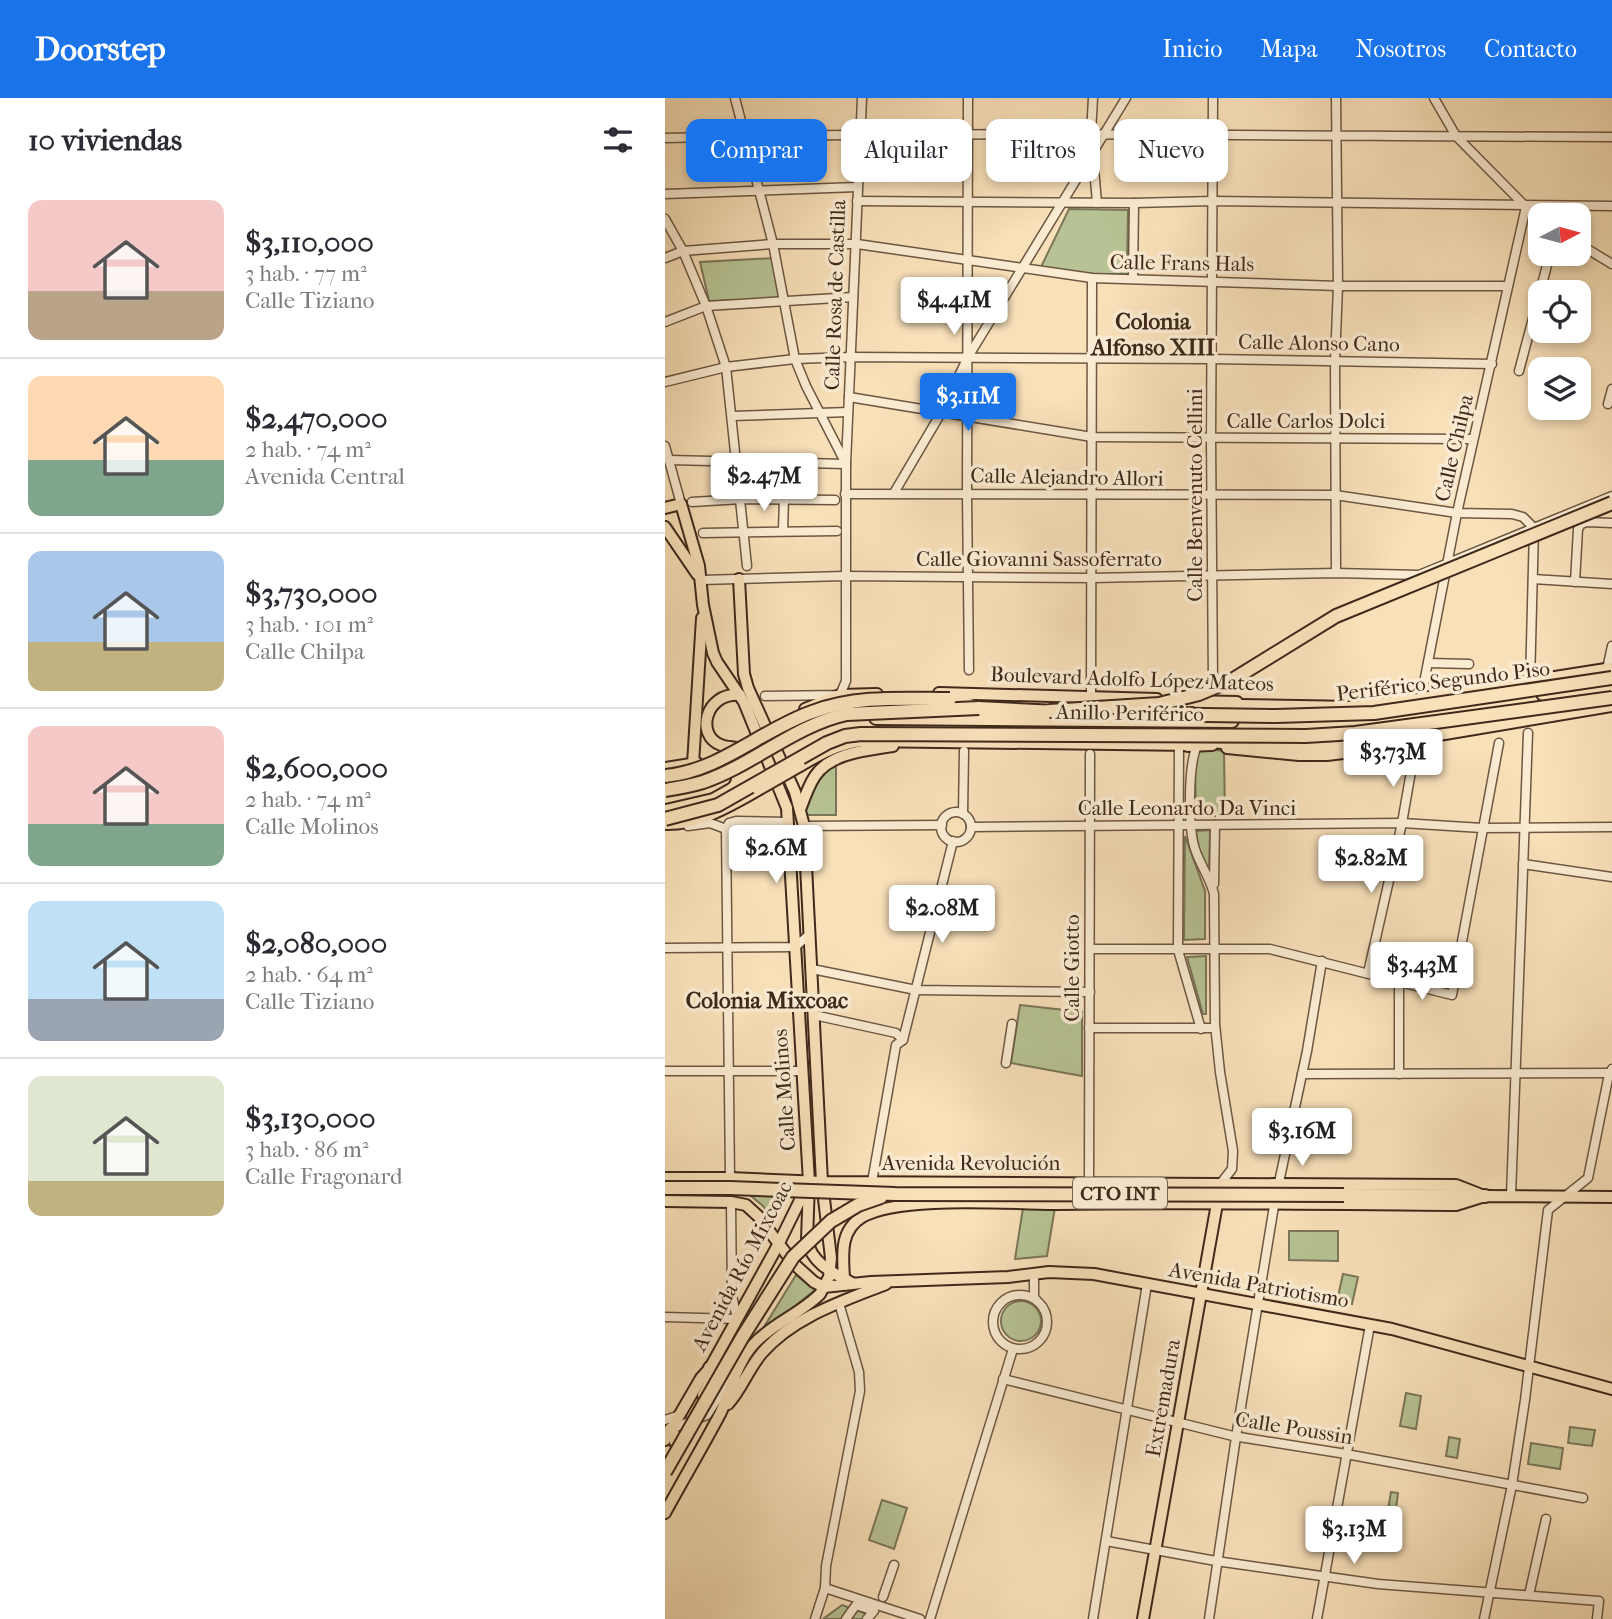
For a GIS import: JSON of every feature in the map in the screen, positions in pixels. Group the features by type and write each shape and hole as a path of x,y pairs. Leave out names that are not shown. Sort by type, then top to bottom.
{"highway":[{"path":"1049,711 1159,704 1199,694 1233,680 1336,616 1612,503"},
{"path":"1141,715 1241,706 1354,708 1573,681 1611,682"},
{"name":"Periférico Segundo Piso","path":"665,790 687,787 718,776 814,725 847,714 979,708 1141,715 1276,716 1374,713 1611,682"},
{"name":"Periférico Segundo Piso","path":"667,822 718,805 827,743 845,736 1306,736 1355,733 1611,682"},
{"name":"Anillo Periférico","path":"665,812 715,800 755,785 797,761 828,736 844,730 861,728 1186,742 1356,729 1611,682"},
{"name":"Anillo Periférico","path":"665,797 708,787 816,728 837,721 862,718 1187,722 1354,719 1611,682"},
{"path":"665,776 712,764 810,713 840,704 868,699 950,699 979,708"},
{"path":"1186,742 1324,747 1397,741 1612,707"},
{"path":"665,1188 895,1194"},
{"name":"CTO INT","path":"665,1474 750,1325 802,1246 843,1212 869,1200 895,1194 1485,1196"},
{"path":"665,1474 669,1433 684,1419 710,1384 710,1368"}],"main road":[{"path":"665,508 687,503"},
{"name":"Calle Molinos","path":"687,503 703,605 717,662 740,695 783,796 788,822 809,1182 808,1247 817,1261 848,1281"},
{"path":"665,527 701,580"},
{"name":"Calle Molinos","path":"739,579 744,674 800,807 804,826 822,1182 830,1246 830,1271 824,1287"},
{"path":"693,764 703,605"},
{"name":"Boulevard Adolfo López Mateos","path":"665,768 716,758 809,707 840,695 969,693 1352,703 1421,698 1530,683 1611,682"},
{"path":"740,695 729,694 715,702 709,710 706,722 714,742 721,746 740,746"},
{"path":"797,761 846,743 861,741 1186,742 1299,755 1327,755 1406,745 1612,707"},
{"path":"800,807 814,777 830,762 867,751 933,742"},
{"path":"667,822 719,811 755,785"},
{"name":"Avenida Revolución","path":"665,1178 809,1182 1456,1185 1485,1196"},
{"name":"Avenida Río Mixcoac","path":"710,1368 778,1245 809,1182"},
{"name":"Extremadura","path":"1143,1619 1221,1183"},
{"name":"Avenida Revolución","path":"848,1281 843,1244 849,1228 868,1214 892,1207 928,1204 1456,1205 1485,1196 1612,1197"},
{"path":"665,1201 731,1202 750,1208 801,1271 824,1287"},
{"name":"Avenida Patriotismo","path":"824,1287 848,1281 1070,1272 1094,1275 1370,1325 1612,1389"},
{"name":"Avenida Patriotismo","path":"839,1303 891,1281"},
{"name":"Avenida Río Mixcoac","path":"665,1513 720,1413 734,1383 737,1369 758,1340 814,1300 824,1287"},
{"name":"Avenida Río Mixcoac","path":"720,1413 737,1394 756,1360 772,1343 788,1330 839,1303"}],"street":[{"path":"735,98 741,119"},
{"name":"Calle Rosa de Castilla","path":"860,119 862,98"},
{"path":"968,98 968,119"},
{"path":"1092,119 1093,98"},
{"path":"1100,141 1126,98"},
{"name":"Calle Benvenuto Cellini","path":"1212,119 1213,98"},
{"path":"1336,98 1336,573"},
{"path":"1434,98 1456,136 1526,207"},
{"path":"1100,133 1114,133"},
{"path":"1228,134 1612,137"},
{"path":"665,138 686,137"},
{"path":"669,460 846,464 795,359 773,244 757,182"},
{"name":"Calle Rosa de Castilla","path":"840,695 846,681 845,494 857,244 857,182"},
{"path":"968,182 969,670"},
{"path":"894,493 941,413 968,357 1076,182"},
{"path":"1095,182 1097,203"},
{"name":"Calle Benvenuto Cellini","path":"1155,699 1215,682 1211,576 1212,182"},
{"path":"665,194 857,187"},
{"path":"857,201 1212,201 1612,206"},
{"path":"1133,279 1134,203"},
{"name":"Calle Chilpa","path":"1421,698 1457,513 1526,207"},
{"path":"665,219 683,251 706,306 726,366 747,566"},
{"name":"Calle Frans Hals","path":"665,258 683,251 773,244 857,244 1092,278 1338,286 1508,286"},
{"path":"1591,251 1612,264"},
{"path":"1519,371 1547,266"},
{"path":"1091,696 1092,278"},
{"path":"665,322 706,306 853,298"},
{"name":"Calle Alonso Cano","path":"665,382 726,366 851,357 1492,364"},
{"path":"1608,404 1612,389"},
{"name":"Calle Carlos Dolci","path":"849,397 1092,437 1473,439"},
{"path":"732,416 848,412"},
{"path":"665,446 687,503 741,499 835,500"},
{"path":"783,531 785,464"},
{"name":"Calle Alejandro Allori","path":"845,494 1335,495 1457,513 1512,514 1523,517 1534,528"},
{"path":"1447,564 1612,496"},
{"path":"1574,582 1577,530 1581,524 1587,522 1612,523"},
{"path":"1530,683 1534,528"},
{"path":"703,533 837,531"},
{"name":"Calle Giovanni Sassoferrato","path":"701,580 845,576 1092,578 1336,573 1419,575 1447,564"},
{"path":"1533,579 1612,584"},
{"path":"1611,682 1612,646"},
{"path":"1428,663 1468,664"},
{"path":"765,696 840,695"},
{"path":"1511,1196 1528,733"},
{"path":"1186,742 1192,764 1191,825 1194,846 1214,894"},
{"path":"1186,742 1179,826 1178,950 1201,1028"},
{"path":"1090,949 1270,949 1452,995 1499,743"},
{"path":"964,751 964,814"},
{"name":"Calle Giotto","path":"1089,1182 1090,754"},
{"path":"1368,973 1402,824 1413,760"},
{"path":"958,812 969,819 971,827 966,838 953,841 945,836 941,825 947,815 958,812"},
{"path":"730,1178 726,829 729,823 736,821 788,822"},
{"path":"667,822 686,827 710,823 726,829"},
{"name":"Calle Leonardo Da Vinci","path":"971,827 1402,824 1482,828 1612,827"},
{"path":"804,826 941,825"},
{"path":"1215,825 1215,1028 1233,1160 1231,1173 1221,1183"},
{"path":"872,1182 896,1045 903,1040 953,841"},
{"path":"1523,864 1612,877"},
{"path":"665,948 795,947 810,934"},
{"path":"1209,1619 1278,1184 1322,961"},
{"path":"812,969 916,990 1090,992"},
{"path":"1399,981 1399,1074"},
{"path":"814,1015 896,1033 903,1040"},
{"path":"1006,1063 1012,1024"},
{"path":"1089,1028 1215,1028"},
{"path":"665,1070 802,1071"},
{"path":"1301,1074 1611,1072 1588,1178 1548,1210 1530,1367 1512,1485 1484,1619"},
{"path":"665,1317 737,1318 732,1295 731,1202"},
{"path":"1034,1274 1034,1297 1043,1308 1047,1317 1044,1335 1030,1348 1013,1349 998,1338 993,1329 993,1318 1000,1303 1019,1295 1037,1301"},
{"path":"1018,1276 1019,1295"},
{"path":"1093,1619 1147,1284"},
{"path":"815,1619 825,1588 826,1566 861,1381 839,1303"},
{"path":"1317,1619 1370,1325"},
{"path":"825,1588 926,1619 1013,1349"},
{"path":"669,1433 684,1419 707,1415 737,1369"},
{"name":"Calle Poussin","path":"1003,1379 1236,1437 1346,1454 1583,1498"},
{"path":"1529,1595 1546,1519"},
{"path":"1106,1541 1216,1562 1378,1584 1599,1601 1597,1619"},
{"path":"883,1597 894,1565"},
{"path":"846,1619 856,1605 868,1616"}],"green space":[{"path":"1069,209 1128,210 1127,274 1087,274 1040,269"},
{"path":"774,258 782,299 709,301 700,262"},
{"path":"1199,751 1224,751 1225,816 1196,816 1195,763"},
{"path":"836,763 836,815 805,815 805,806 813,785"},
{"path":"1210,830 1209,874 1198,846 1196,831"},
{"path":"1185,836 1205,891 1205,939 1184,940"},
{"path":"1206,956 1206,1014 1203,1014 1187,957"},
{"path":"1020,1005 1082,1012 1082,1076 1011,1063"},
{"path":"750,1195 789,1196 774,1220"},
{"path":"1055,1207 1047,1256 1015,1259 1023,1208"},
{"path":"1289,1231 1338,1231 1338,1261 1289,1260"},
{"path":"1343,1274 1358,1277 1352,1304 1337,1301"},
{"path":"796,1275 815,1290 759,1335"},
{"path":"1021,1301 1029,1302 1035,1307 1040,1313 1040,1329 1035,1335 1029,1340 1021,1341 1013,1340 1007,1335 1002,1329 1001,1321 1002,1313 1007,1307 1013,1302"},
{"path":"1406,1393 1421,1396 1416,1429 1400,1426"},
{"path":"1570,1427 1595,1430 1592,1446 1568,1443"},
{"path":"1449,1437 1460,1439 1457,1458 1446,1456"},
{"path":"1531,1443 1563,1448 1560,1469 1528,1464"},
{"path":"1391,1492 1398,1493 1394,1524 1386,1522"},
{"path":"882,1500 907,1508 894,1549 869,1540"},
{"path":"842,1605 873,1616 871,1619 823,1619"}],"district":[{"name":"Colonia Alfonso XIII","path":"1153,334"},
{"name":"Colonia Mixcoac","path":"767,1000"}]}
